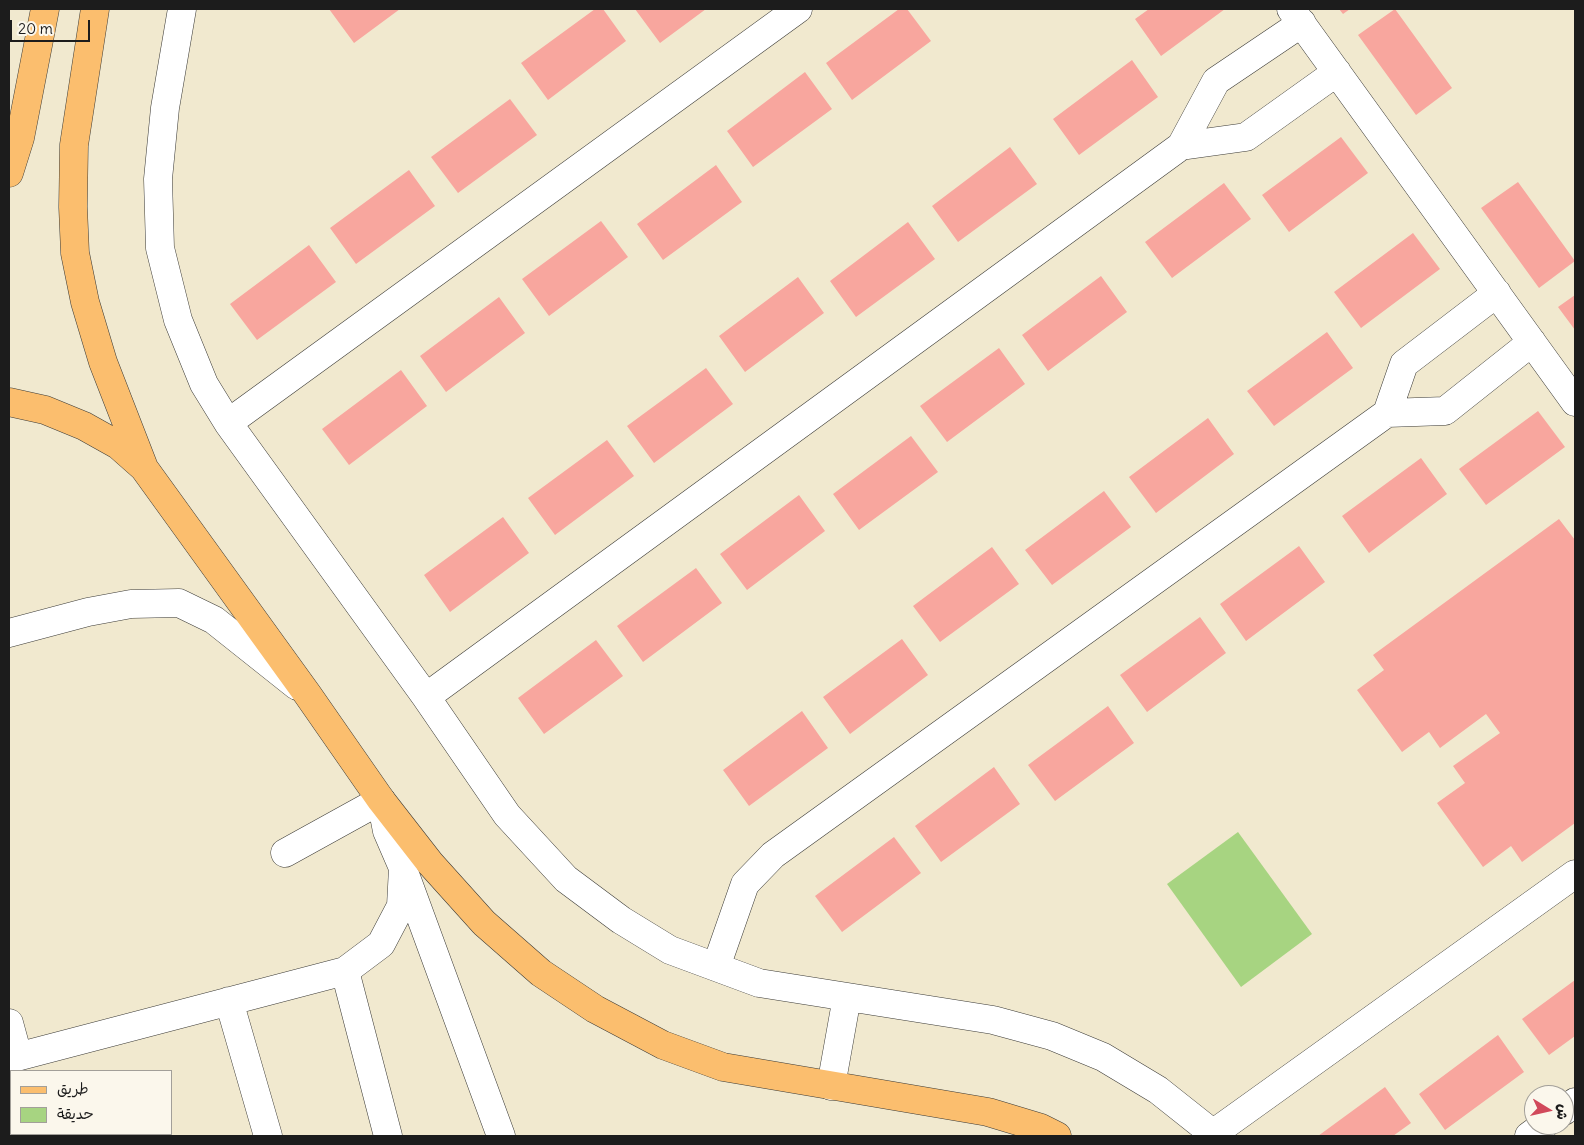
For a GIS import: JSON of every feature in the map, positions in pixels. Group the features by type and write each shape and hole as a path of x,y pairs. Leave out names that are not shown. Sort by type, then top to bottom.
{"main road":[{"path":"9,174 20,138 45,9"},
{"path":"95,9 74,145 73,206 75,253 85,302 104,362 144,468"},
{"path":"9,402 44,410 84,426 118,445 144,468 308,695 381,800 430,863 484,923 541,973 595,1009 663,1045 723,1068 988,1112 1041,1128 1056,1136"}],"street":[{"path":"182,9 165,108 158,179 160,248 178,320 204,384 228,423 426,697 507,815 566,879 621,920 670,950 758,983 992,1020 1052,1036 1103,1057 1158,1090 1215,1135 1575,874"},
{"path":"228,423 798,9"},
{"path":"426,697 1181,146 1216,81 1296,16 1575,402"},
{"path":"1181,146 1246,137 1337,72"},
{"path":"1387,414 1404,364 1497,293"},
{"path":"716,967 745,884 773,855 1387,414 1445,411 1532,342"},
{"path":"9,632 88,612 132,604 180,603 214,620 308,695"},
{"path":"285,854 381,800 387,832 403,868 501,1136"},
{"path":"9,1023 13,1057 345,971 381,944 401,906 403,868"},
{"path":"345,971 388,1136"},
{"path":"831,1086 847,997"},
{"path":"229,1001 268,1136"}],"green space":[{"path":"1238,832 1312,934 1241,987 1167,884"}],"building":[{"path":"329,9 400,9 354,43"},
{"path":"595,9 603,9 626,41 548,100 521,63"},
{"path":"635,9 706,9 660,43"},
{"path":"899,9 907,9 931,41 852,100 826,63"},
{"path":"1149,9 1225,9 1161,56 1135,19"},
{"path":"1339,9 1350,9 1343,14"},
{"path":"1395,9 1452,88 1416,115 1358,35"},
{"path":"1132,60 1158,97 1079,155 1053,119"},
{"path":"805,72 832,109 753,167 727,131"},
{"path":"510,99 537,135 458,193 431,157"},
{"path":"1341,137 1368,173 1289,232 1262,195"},
{"path":"1010,147 1037,184 958,242 932,206"},
{"path":"716,165 742,202 663,260 637,224"},
{"path":"409,170 435,206 356,264 330,228"},
{"path":"1518,182 1575,261 1539,288 1481,208"},
{"path":"1224,183 1251,219 1172,278 1145,242"},
{"path":"601,221 628,257 549,316 522,279"},
{"path":"908,222 935,259 856,317 830,281"},
{"path":"1413,233 1440,269 1361,328 1334,292"},
{"path":"309,245 336,282 257,340 230,304"},
{"path":"1101,276 1127,312 1048,371 1022,335"},
{"path":"798,277 824,313 745,372 719,336"},
{"path":"1575,295 1575,330 1558,307"},
{"path":"499,297 525,333 446,392 420,356"},
{"path":"1327,332 1353,368 1274,426 1247,391"},
{"path":"999,348 1025,384 947,442 920,406"},
{"path":"706,368 733,404 654,463 627,426"},
{"path":"401,370 427,406 349,465 322,429"},
{"path":"1538,411 1565,447 1486,505 1459,469"},
{"path":"1208,418 1234,454 1156,513 1129,477"},
{"path":"911,436 938,472 859,530 833,494"},
{"path":"607,440 634,476 555,535 528,498"},
{"path":"1421,458 1447,494 1369,553 1342,516"},
{"path":"1104,491 1131,527 1052,585 1025,550"},
{"path":"799,495 825,531 747,590 720,554"},
{"path":"503,517 529,553 450,612 424,575"},
{"path":"1559,519 1575,540 1575,823 1522,862 1511,846 1483,867 1437,803 1465,783 1453,766 1500,733 1486,714 1440,748 1429,732 1402,752 1357,690 1384,670 1373,655"},
{"path":"1299,546 1325,582 1246,641 1220,604"},
{"path":"992,547 1019,584 940,642 913,606"},
{"path":"696,568 722,603 643,662 617,626"},
{"path":"1200,617 1226,653 1147,712 1120,675"},
{"path":"902,639 928,675 850,734 823,697"},
{"path":"596,640 623,676 544,734 518,698"},
{"path":"1108,706 1134,743 1055,801 1028,765"},
{"path":"802,711 828,748 749,806 723,770"},
{"path":"994,767 1020,804 941,862 915,826"},
{"path":"894,837 921,873 842,932 815,896"},
{"path":"1575,980 1575,1036 1549,1055 1522,1019"},
{"path":"1498,1035 1524,1072 1445,1130 1419,1094"},
{"path":"1385,1087 1411,1123 1393,1136 1318,1136"},
{"path":"100,1135 168,1136 100,1136"}]}
